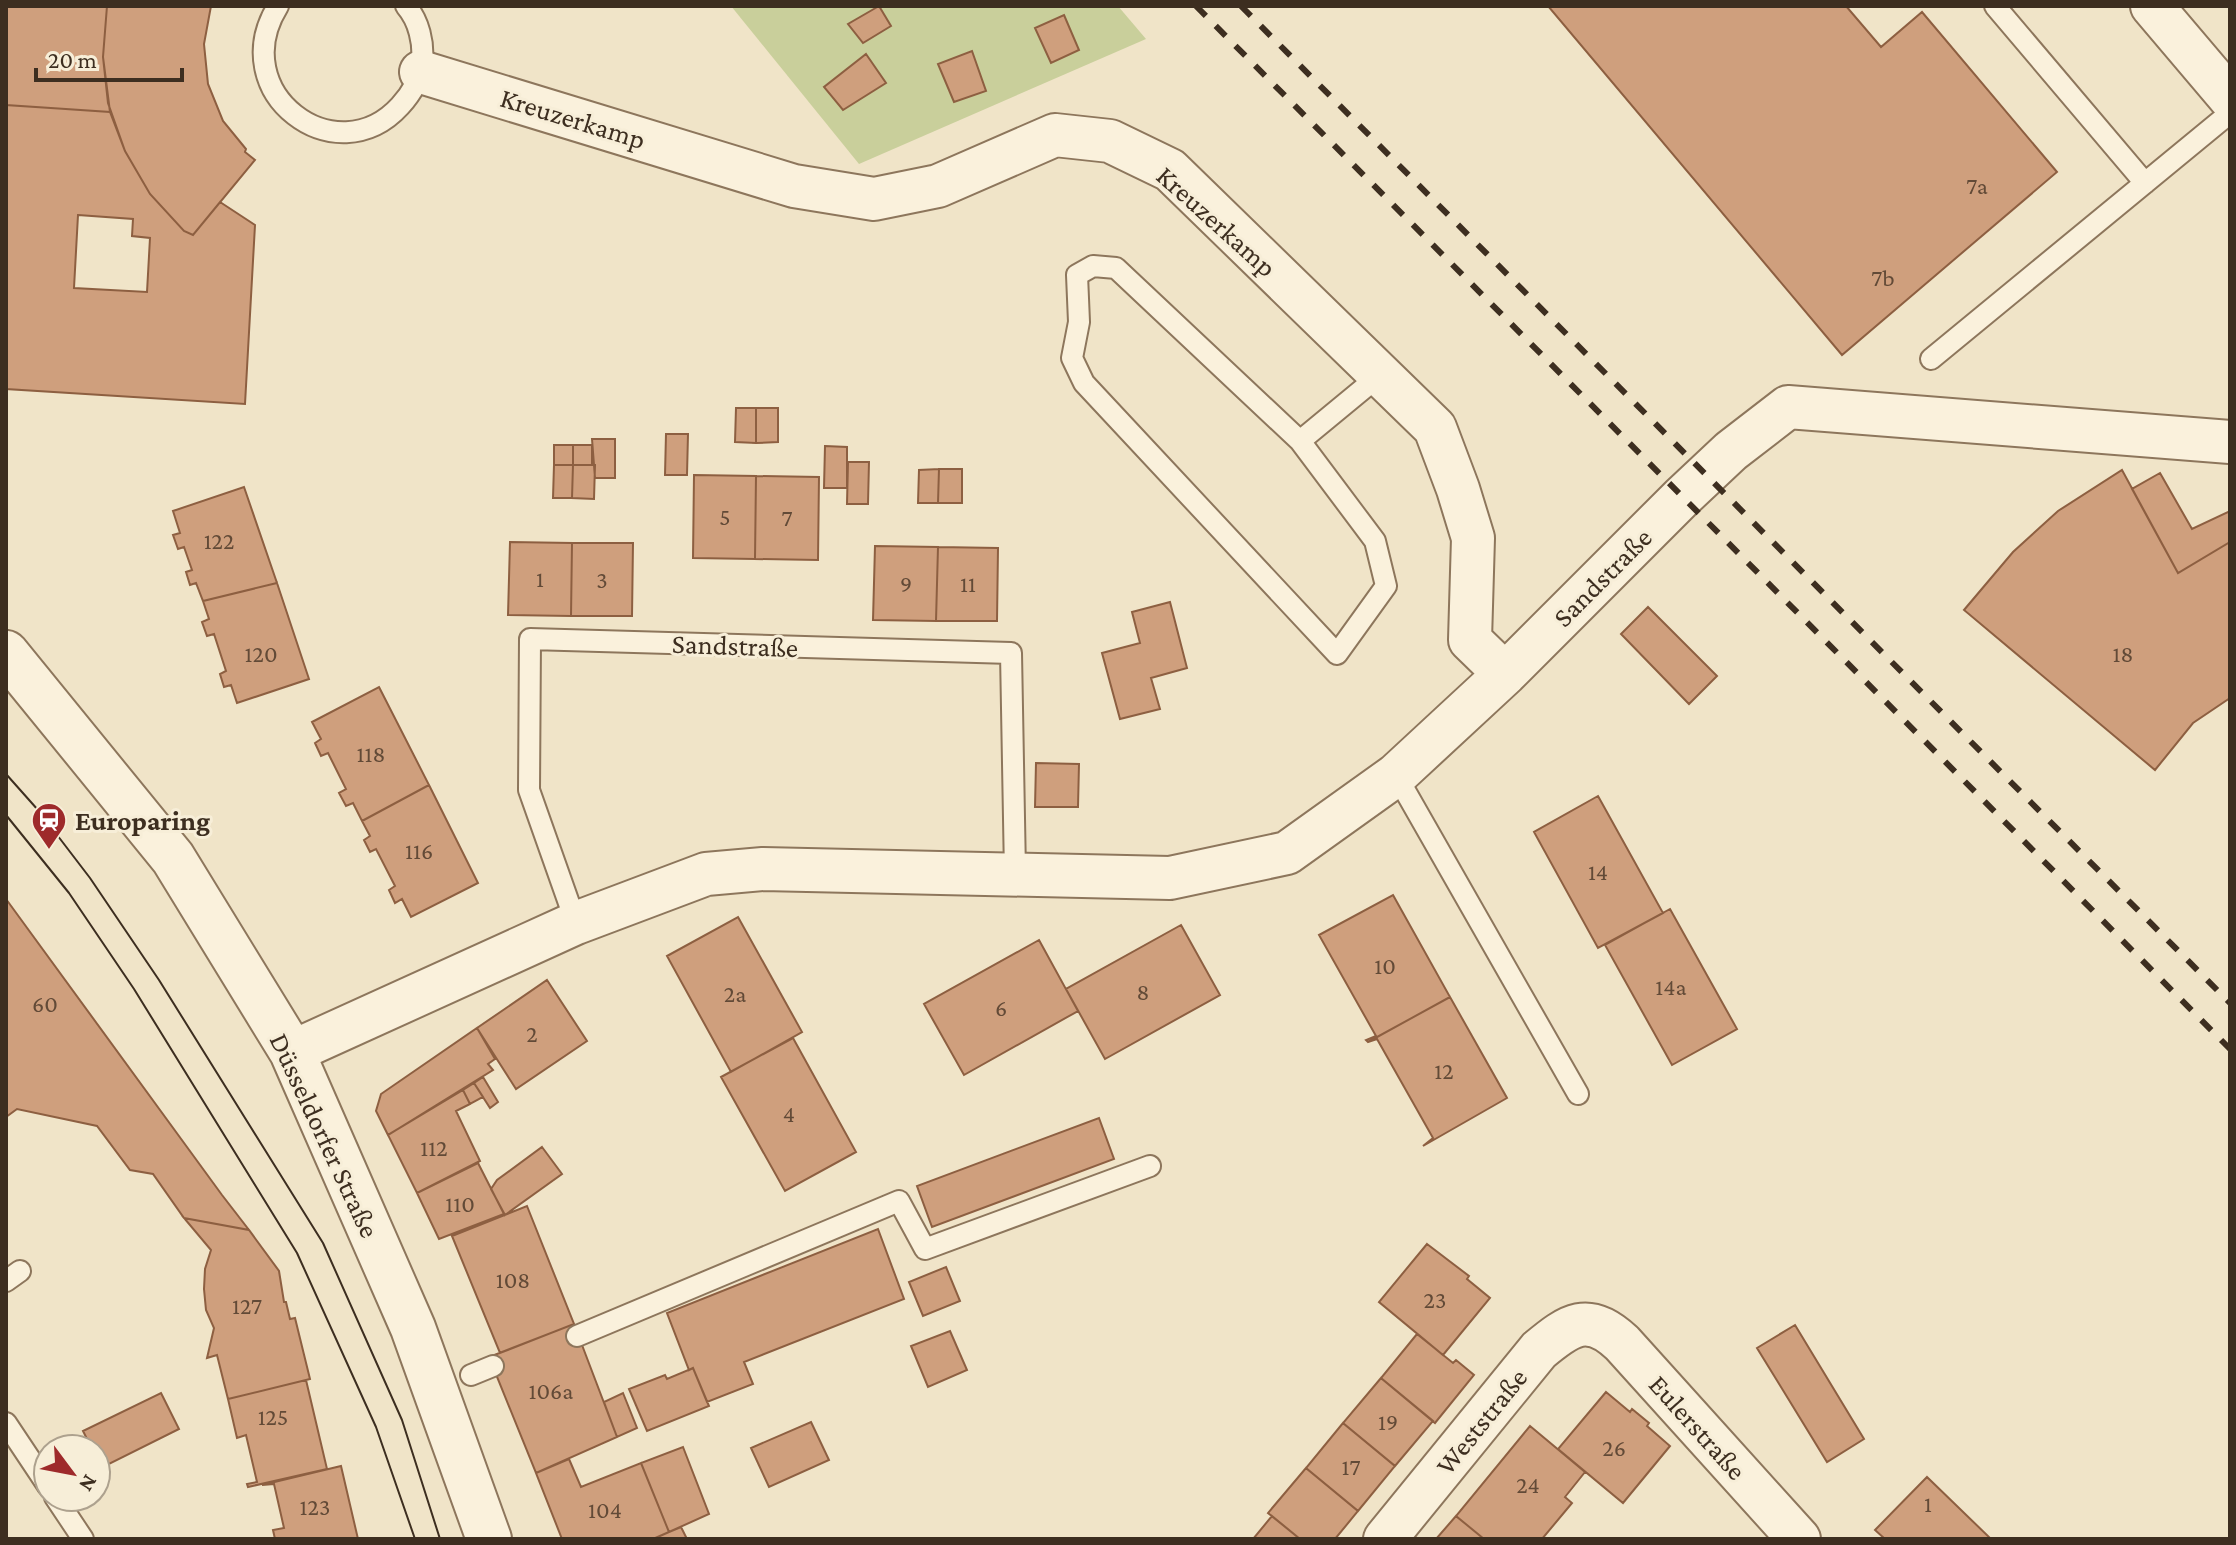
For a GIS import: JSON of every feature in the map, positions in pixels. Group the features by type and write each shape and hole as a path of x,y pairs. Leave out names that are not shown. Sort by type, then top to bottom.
{"street":[{"path":"2152,6 2230,98"},
{"name":"Kreuzerkamp","path":"421,72 794,186 874,199 938,186 1055,135 1110,141 1170,170 1435,428 1473,538 1470,640 1505,674"},
{"name":"Sandstraße","path":"292,1052 576,923 706,874 763,869 1170,878 1287,853 1396,775 1505,674 1731,451 1788,407 2230,442"},
{"name":"Düsseldorfer Straße","path":"6,653 173,858 292,1052 413,1328 489,1539"},
{"name":"Weststraße","path":"1385,1539 1539,1350 1566,1327 1591,1324"},
{"name":"Eulerstraße","path":"1591,1324 1609,1331 1622,1343 1799,1539"}],"lane":[{"path":"278,6 267,24 263,45 264,69 272,91 291,113 311,125 335,132 368,128 391,115 409,96 421,72 423,49 414,16 406,6"},
{"path":"1995,6 2145,183"},
{"path":"1931,359 2230,113"},
{"path":"1093,266 1116,268 1300,441 1375,541 1386,586 1337,654 1084,383 1072,358 1079,322 1077,275 1093,266"},
{"path":"1300,441 1380,375"},
{"name":"Sandstraße","path":"576,923 529,790 530,639 1011,653 1015,873"},
{"path":"1396,775 1578,1094"},
{"path":"577,1336 899,1201 925,1249 1150,1166"},
{"path":"471,1375 493,1366"},
{"path":"6,1423 32,1462"},
{"path":"66,1513 83,1539"}],"green space":[{"path":"731,6 1118,6 1146,39 859,164"}],"building":[{"path":"6,6 107,6 103,57 110,112 6,105"},
{"path":"107,6 211,6 204,44 208,84 223,121 246,149 245,152 255,160 193,235 184,231 150,194 125,151 108,103 103,57"},
{"path":"879,6 891,26 863,43 848,24"},
{"path":"1548,6 1846,6 1881,47 1922,12 2057,172 1842,355"},
{"path":"1064,15 1079,50 1051,63 1035,28"},
{"path":"972,51 986,91 954,102 938,64"},
{"path":"866,54 886,83 843,110 824,87"},
{"path":"6,105 110,112 125,151 150,194 184,231 193,235 220,202 255,225 245,404 6,389","holes":["78,215 133,219 132,236 150,238 147,292 74,288"]},
{"path":"736,408 756,408 756,443 735,442"},
{"path":"756,408 778,408 778,442 756,443"},
{"path":"666,434 688,434 687,475 665,475"},
{"path":"592,439 615,439 615,478 595,478"},
{"path":"554,445 573,445 573,465 554,465"},
{"path":"573,445 592,445 592,465 573,465"},
{"path":"825,446 847,447 847,488 824,488"},
{"path":"848,462 869,462 868,504 847,504"},
{"path":"554,465 573,465 572,498 553,498"},
{"path":"573,465 595,465 594,499 572,498"},
{"path":"939,469 938,503 918,503 919,470"},
{"path":"939,469 962,469 962,503 938,503"},
{"path":"2122,470 2178,573 2230,542 2230,698 2193,723 2155,770 1964,610 2013,552 2058,511"},
{"path":"2160,473 2192,529 2230,511 2230,542 2178,573 2132,489"},
{"path":"694,475 756,476 755,559 693,558"},
{"path":"756,476 819,477 818,560 755,559"},
{"path":"244,487 277,583 203,601 196,583 190,585 186,572 192,570 184,547 178,549 173,535 180,533 173,511"},
{"path":"510,542 572,543 571,616 508,615"},
{"path":"572,543 633,543 632,616 571,616"},
{"path":"875,546 938,547 936,621 873,620"},
{"path":"938,547 998,548 997,621 936,621"},
{"path":"277,583 309,679 237,703 231,685 224,687 220,674 226,671 214,634 207,636 202,622 209,619 203,601"},
{"path":"1170,602 1187,668 1151,678 1160,709 1120,719 1102,653 1140,643 1132,612"},
{"path":"1648,607 1717,676 1689,704 1621,634"},
{"path":"379,687 429,785 362,821 353,803 346,806 339,793 346,789 328,753 321,756 315,743 321,739 312,722"},
{"path":"1036,763 1079,764 1078,807 1035,807"},
{"path":"429,785 478,883 411,917 402,899 395,903 389,890 395,886 376,849 370,852 364,840 370,836 362,821"},
{"path":"1598,796 1663,913 1598,948 1534,832"},
{"path":"1393,895 1450,997 1368,1042 1366,1040 1376,1036 1319,935"},
{"path":"6,899 249,1230 184,1218 153,1174 130,1170 97,1126 17,1109 6,1117"},
{"path":"1670,909 1737,1029 1672,1065 1605,945"},
{"path":"738,917 802,1032 731,1072 667,956"},
{"path":"1181,925 1220,995 1105,1059 1066,989"},
{"path":"1039,940 1078,1011 964,1075 924,1004"},
{"path":"547,980 587,1041 516,1089 477,1028"},
{"path":"1450,997 1507,1098 1423,1146 1433,1138 1377,1039 1368,1042"},
{"path":"477,1028 495,1059 488,1064 493,1070 388,1135 376,1111 381,1094"},
{"path":"793,1038 856,1152 785,1191 721,1077"},
{"path":"483,1077 498,1102 490,1108 474,1083"},
{"path":"474,1083 483,1097 470,1104 463,1090"},
{"path":"463,1090 470,1104 456,1111 480,1161 417,1193 388,1135"},
{"path":"1099,1118 1114,1159 932,1227 917,1186"},
{"path":"542,1147 562,1174 505,1215 491,1189 497,1180"},
{"path":"478,1163 504,1214 439,1239 417,1193"},
{"path":"527,1206 574,1324 500,1353 452,1236"},
{"path":"184,1218 249,1230 279,1271 284,1302 290,1319 295,1318 310,1379 228,1399 217,1355 207,1358 214,1328 206,1310 204,1289 205,1269 211,1250"},
{"path":"878,1229 904,1299 744,1362 753,1384 707,1402 693,1368 689,1370 667,1313"},
{"path":"1427,1244 1469,1276 1467,1279 1490,1298 1443,1355 1379,1302"},
{"path":"946,1267 960,1301 923,1316 909,1282"},
{"path":"574,1324 617,1437 536,1473 489,1357"},
{"path":"1795,1325 1864,1439 1827,1462 1757,1348"},
{"path":"950,1331 967,1370 928,1387 911,1346"},
{"path":"1417,1334 1453,1363 1456,1360 1474,1375 1435,1423 1381,1378"},
{"path":"693,1368 709,1406 647,1431 629,1389"},
{"path":"1381,1378 1433,1421 1395,1466 1343,1423"},
{"path":"306,1380 327,1469 248,1487 247,1484 257,1482 246,1435 237,1438 228,1399"},
{"path":"1606,1392 1649,1423 1647,1426 1670,1446 1623,1503 1558,1449"},
{"path":"161,1393 179,1429 112,1462 112,1433 83,1431"},
{"path":"623,1393 637,1428 617,1437 604,1402"},
{"path":"811,1422 829,1460 769,1487 751,1448"},
{"path":"1343,1423 1395,1466 1358,1511 1306,1468"},
{"path":"1530,1426 1585,1472 1565,1497 1572,1503 1542,1539 1484,1539 1456,1516"},
{"path":"683,1447 709,1514 669,1532 641,1463"},
{"path":"569,1459 581,1487 641,1463 669,1532 653,1539 562,1539 536,1473"},
{"path":"341,1466 358,1539 275,1539 273,1530 284,1528 274,1484 262,1485"},
{"path":"1306,1468 1358,1511 1335,1539 1300,1539 1268,1513"},
{"path":"1927,1477 1991,1539 1885,1539 1875,1530"},
{"path":"1272,1516 1300,1539 1253,1539"},
{"path":"1456,1516 1484,1539 1436,1539"},
{"path":"681,1527 687,1539 653,1539 669,1532"}],"tram line":[{"path":"6,774 90,878 159,980 323,1243 402,1420 440,1539"},
{"path":"6,815 69,893 134,989 297,1253 376,1427 415,1539"}],"railway":[{"path":"1196,6 2230,1049"},
{"path":"1241,6 2230,1003"}],"place":[{"name":"Europaring","path":"49,851"}]}
